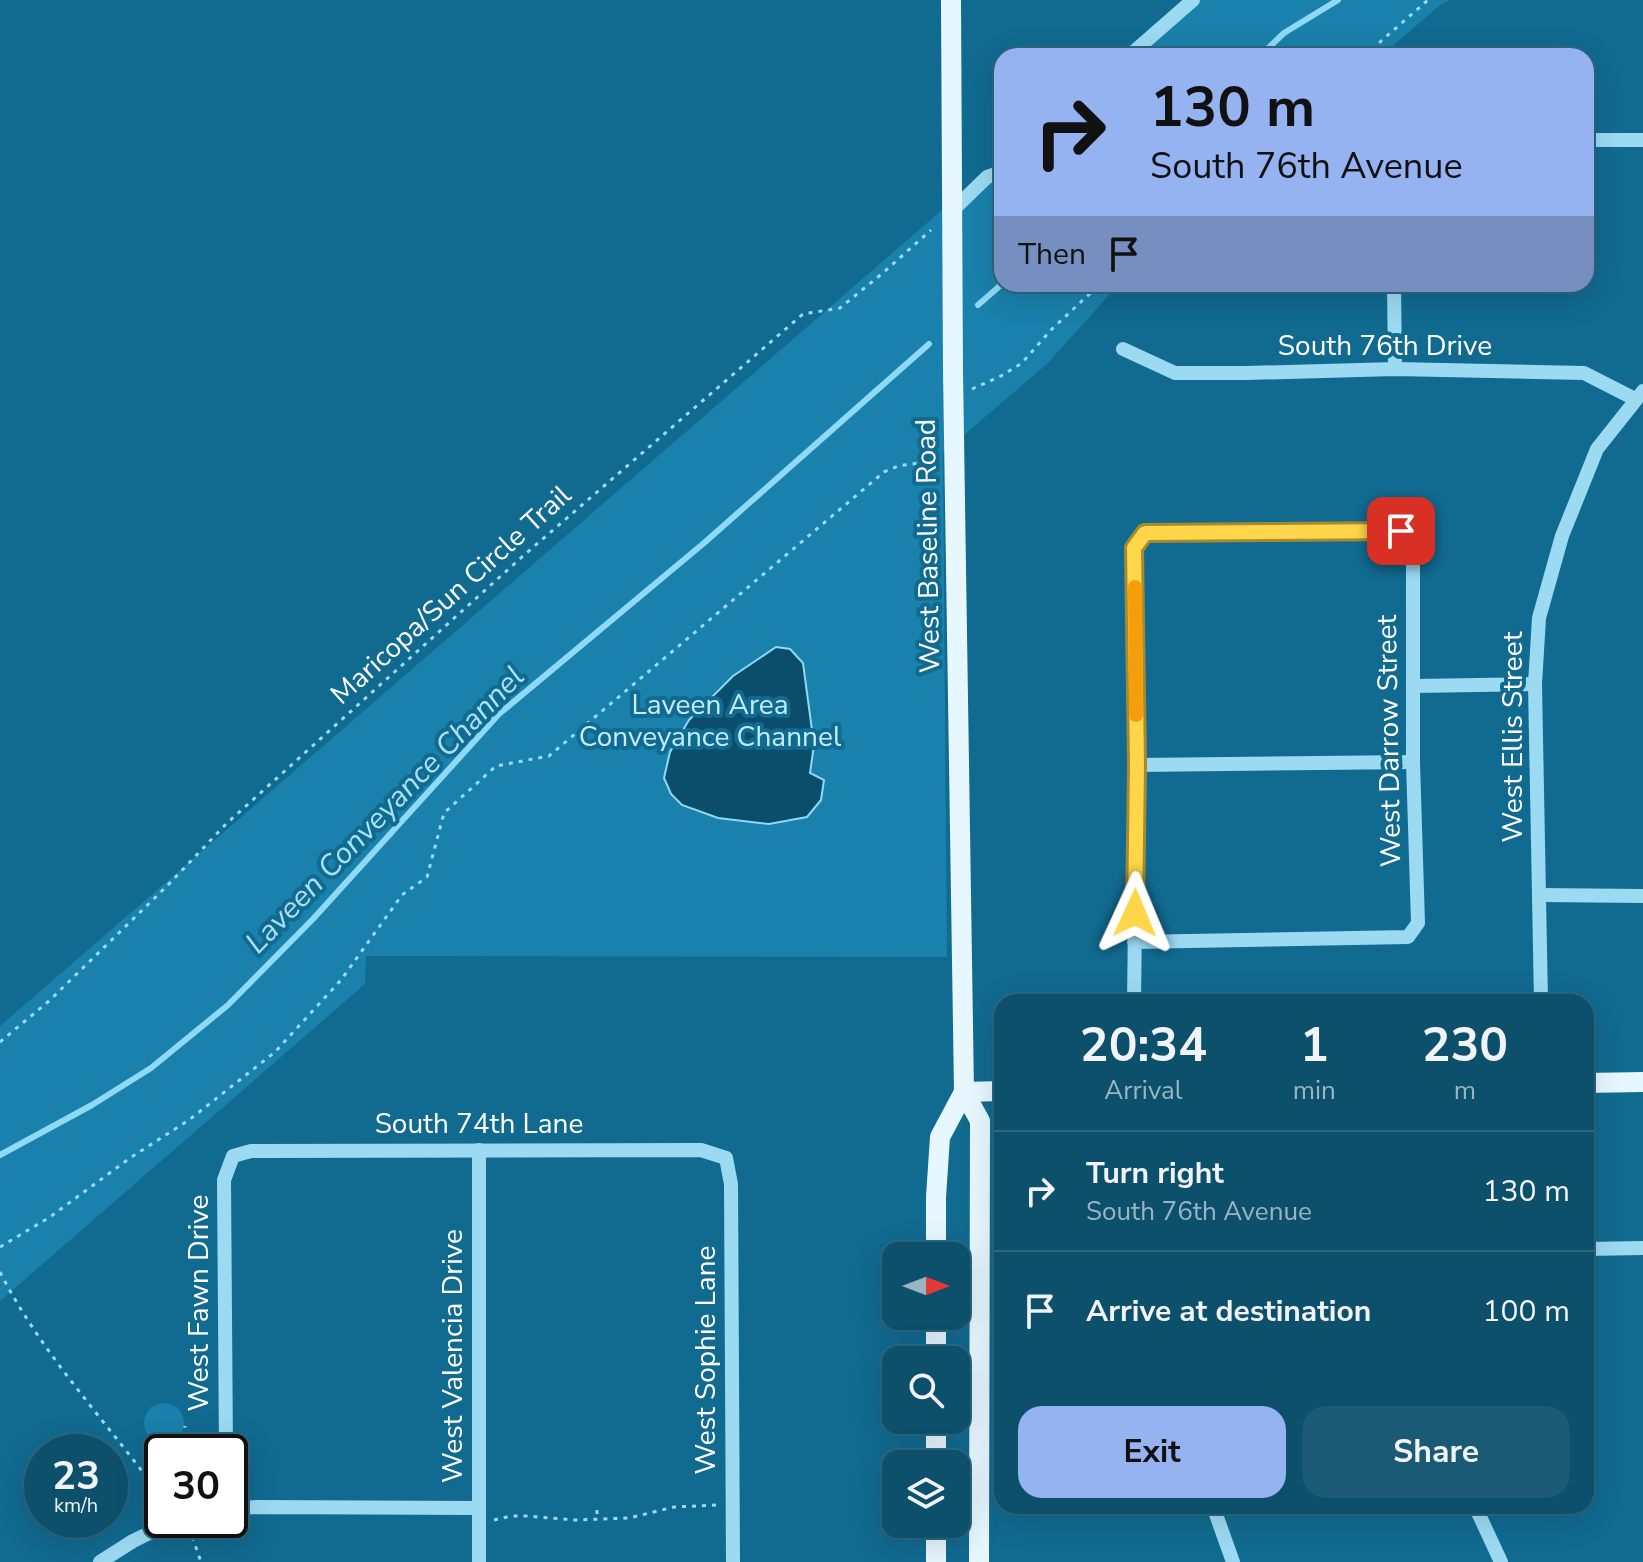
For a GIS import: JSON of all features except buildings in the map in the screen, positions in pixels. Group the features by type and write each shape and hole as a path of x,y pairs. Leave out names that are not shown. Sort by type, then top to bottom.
{"main road":[{"name":"West Baseline Road","path":"951,0 953,371 964,1092 980,1121 979,1562"},
{"path":"1594,1083 1643,1082"},
{"path":"964,1092 994,1091"},
{"name":"West Baseline Road","path":"936,1242 940,1137 964,1092"},
{"path":"936,1538 936,1562"}],"street":[{"path":"1138,48 1193,0"},
{"path":"1594,140 1643,140"},
{"path":"952,211 987,177 994,175"},
{"path":"1394,292 1395,369"},
{"name":"South 76th Drive","path":"1123,349 1175,373 1395,369 1584,373 1639,395"},
{"name":"West Ellis Street","path":"1541,994 1535,684 1539,618 1562,536 1597,449 1639,395"},
{"name":"West Darrow Street","path":"1134,942 1408,937 1418,923 1413,762 1413,542 1401,531 1145,533 1134,548 1137,765"},
{"path":"1414,686 1535,684"},
{"path":"1134,994 1137,765 1413,762"},
{"path":"1539,895 1643,896"},
{"name":"West Valencia Drive","path":"479,1150 479,1562"},
{"name":"South 74th Lane","path":"233,1156 251,1151 701,1150 726,1158"},
{"name":"West Fawn Drive","path":"226,1434 224,1180 233,1156"},
{"name":"West Sophie Lane","path":"726,1158 731,1184 733,1562"},
{"path":"1594,1249 1643,1248"},
{"path":"248,1508 478,1515"},
{"path":"1216,1514 1233,1562"},
{"path":"1479,1514 1501,1562"},
{"path":"100,1562 144,1537"}],"path":[{"path":"1373,48 1428,0"},
{"name":"Maricopa/Sun Circle Trail","path":"0,1042 59,991 226,824 523,556 803,314 840,308 952,211"},
{"path":"0,1247 50,1217 130,1158 189,1120 275,1052 341,980 402,895 427,877 444,813 496,766 549,756 884,472 919,463 967,392 1022,363 1091,292"},
{"path":"0,1272 25,1317 144,1474"},
{"path":"184,1434 185,1426"},
{"path":"478,1515 575,1520 629,1518 674,1507 733,1504"},
{"path":"597,1510 597,1518"},
{"path":"193,1538 201,1562"}],"green space":[{"path":"1184,0 1450,0 1390,48 1128,48"},
{"name":"Laveen Area Conveyance Channel","path":"994,165 994,292 1112,292 1047,364 943,453 947,957 366,956 365,984 0,1301 0,1026"},
{"path":"156,1405 172,1405 182,1415 184,1423 180,1434 148,1434 146,1431 146,1415"}],"shaded area":[{"path":"776,647 790,649 803,663 814,745 810,773 824,780 821,800 807,817 769,824 718,818 682,805 671,794 664,778 670,752 689,720 733,676"}],"waterway":[{"name":"Laveen Conveyance Channel","path":"1268,48 1284,33 1338,0"},
{"name":"Laveen Conveyance Channel","path":"978,305 994,291"},
{"name":"Laveen Conveyance Channel","path":"0,1155 92,1105 151,1068 228,1005 313,919 499,714 704,543 929,344"}],"slow traffic":[{"path":"1135,587 1136,715"}],"route":[{"path":"1135,913 1137,765 1134,548 1145,533 1401,531"}]}
